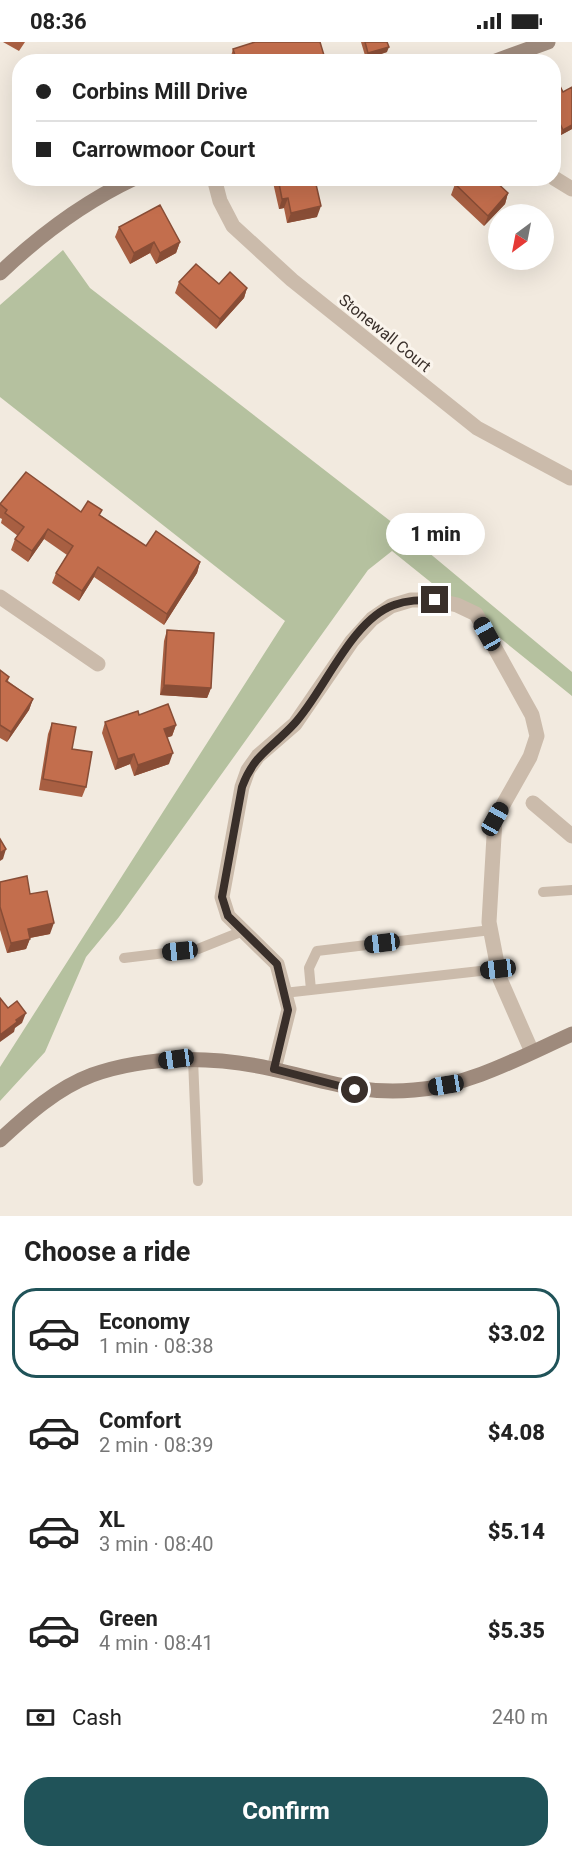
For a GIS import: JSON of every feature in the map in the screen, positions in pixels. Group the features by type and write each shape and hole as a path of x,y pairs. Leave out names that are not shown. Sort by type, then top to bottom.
{"street":[{"path":"515,54 549,42"},
{"path":"0,273 32,243 67,216 121,186"},
{"name":"Stonewall Court","path":"216,186 220,201 233,226 292,280 477,428 570,478"},
{"path":"0,597 98,664"},
{"path":"274,1069 288,1010 277,964 228,916 222,897 242,787 248,770 258,756 295,724 352,641 372,619 392,606 411,600 446,603 476,614 532,715 537,736 530,757 495,819 491,930 498,969 531,1052"},
{"path":"533,803 572,836"},
{"path":"0,1140 21,1118 92,1075 147,1063 193,1059 274,1069 355,1090 414,1090 446,1085 572,1034"}],"lane":[{"path":"543,892 572,890"},
{"path":"311,990 309,968 317,951 491,930"},
{"path":"124,958 198,949 243,931"},
{"path":"284,993 498,969"},
{"path":"193,1059 198,1181"}],"green space":[{"path":"63,250 90,288 398,527 572,672 572,696 392,551 368,570 119,917 86,957 45,1052 0,1101 0,1067 285,621 0,397 0,305"}],"building":[{"path":"255,42 320,42 324,54 235,54 233,49"},
{"path":"365,42 387,42 389,47 368,53"},
{"path":"572,87 572,125 563,130 561,88 563,92"},
{"path":"280,186 316,186 321,206 291,213 288,198 282,199"},
{"path":"457,186 501,186 508,193 498,204 488,204 488,216"},
{"path":"160,205 180,242 160,253 154,242 134,253 119,227"},
{"path":"196,264 219,284 230,272 247,288 220,319 179,282"},
{"path":"26,472 81,512 88,501 102,510 99,515 146,546 156,531 200,562 167,614 98,567 82,591 56,573 73,546 48,529 32,551 15,539 24,527 5,513 7,510 0,504"},
{"path":"167,630 214,633 211,688 164,685"},
{"path":"0,670 9,677 6,681 33,699 11,732 0,725"},
{"path":"168,704 176,725 164,729 173,753 138,765 134,754 118,759 105,722 138,711 139,715"},
{"path":"52,723 76,727 72,749 92,752 86,787 43,779"},
{"path":"0,839 6,849 0,853"},
{"path":"27,876 30,894 47,891 54,923 28,929 30,939 11,943 0,907 0,882"},
{"path":"0,998 8,1008 17,1001 26,1013 0,1035"}],"route":[{"path":"355,1090 274,1069 288,1010 277,964 228,916 223,907 222,897 242,787 248,770 258,756 295,724 352,641 372,619 392,606 411,600 435,600"}]}
